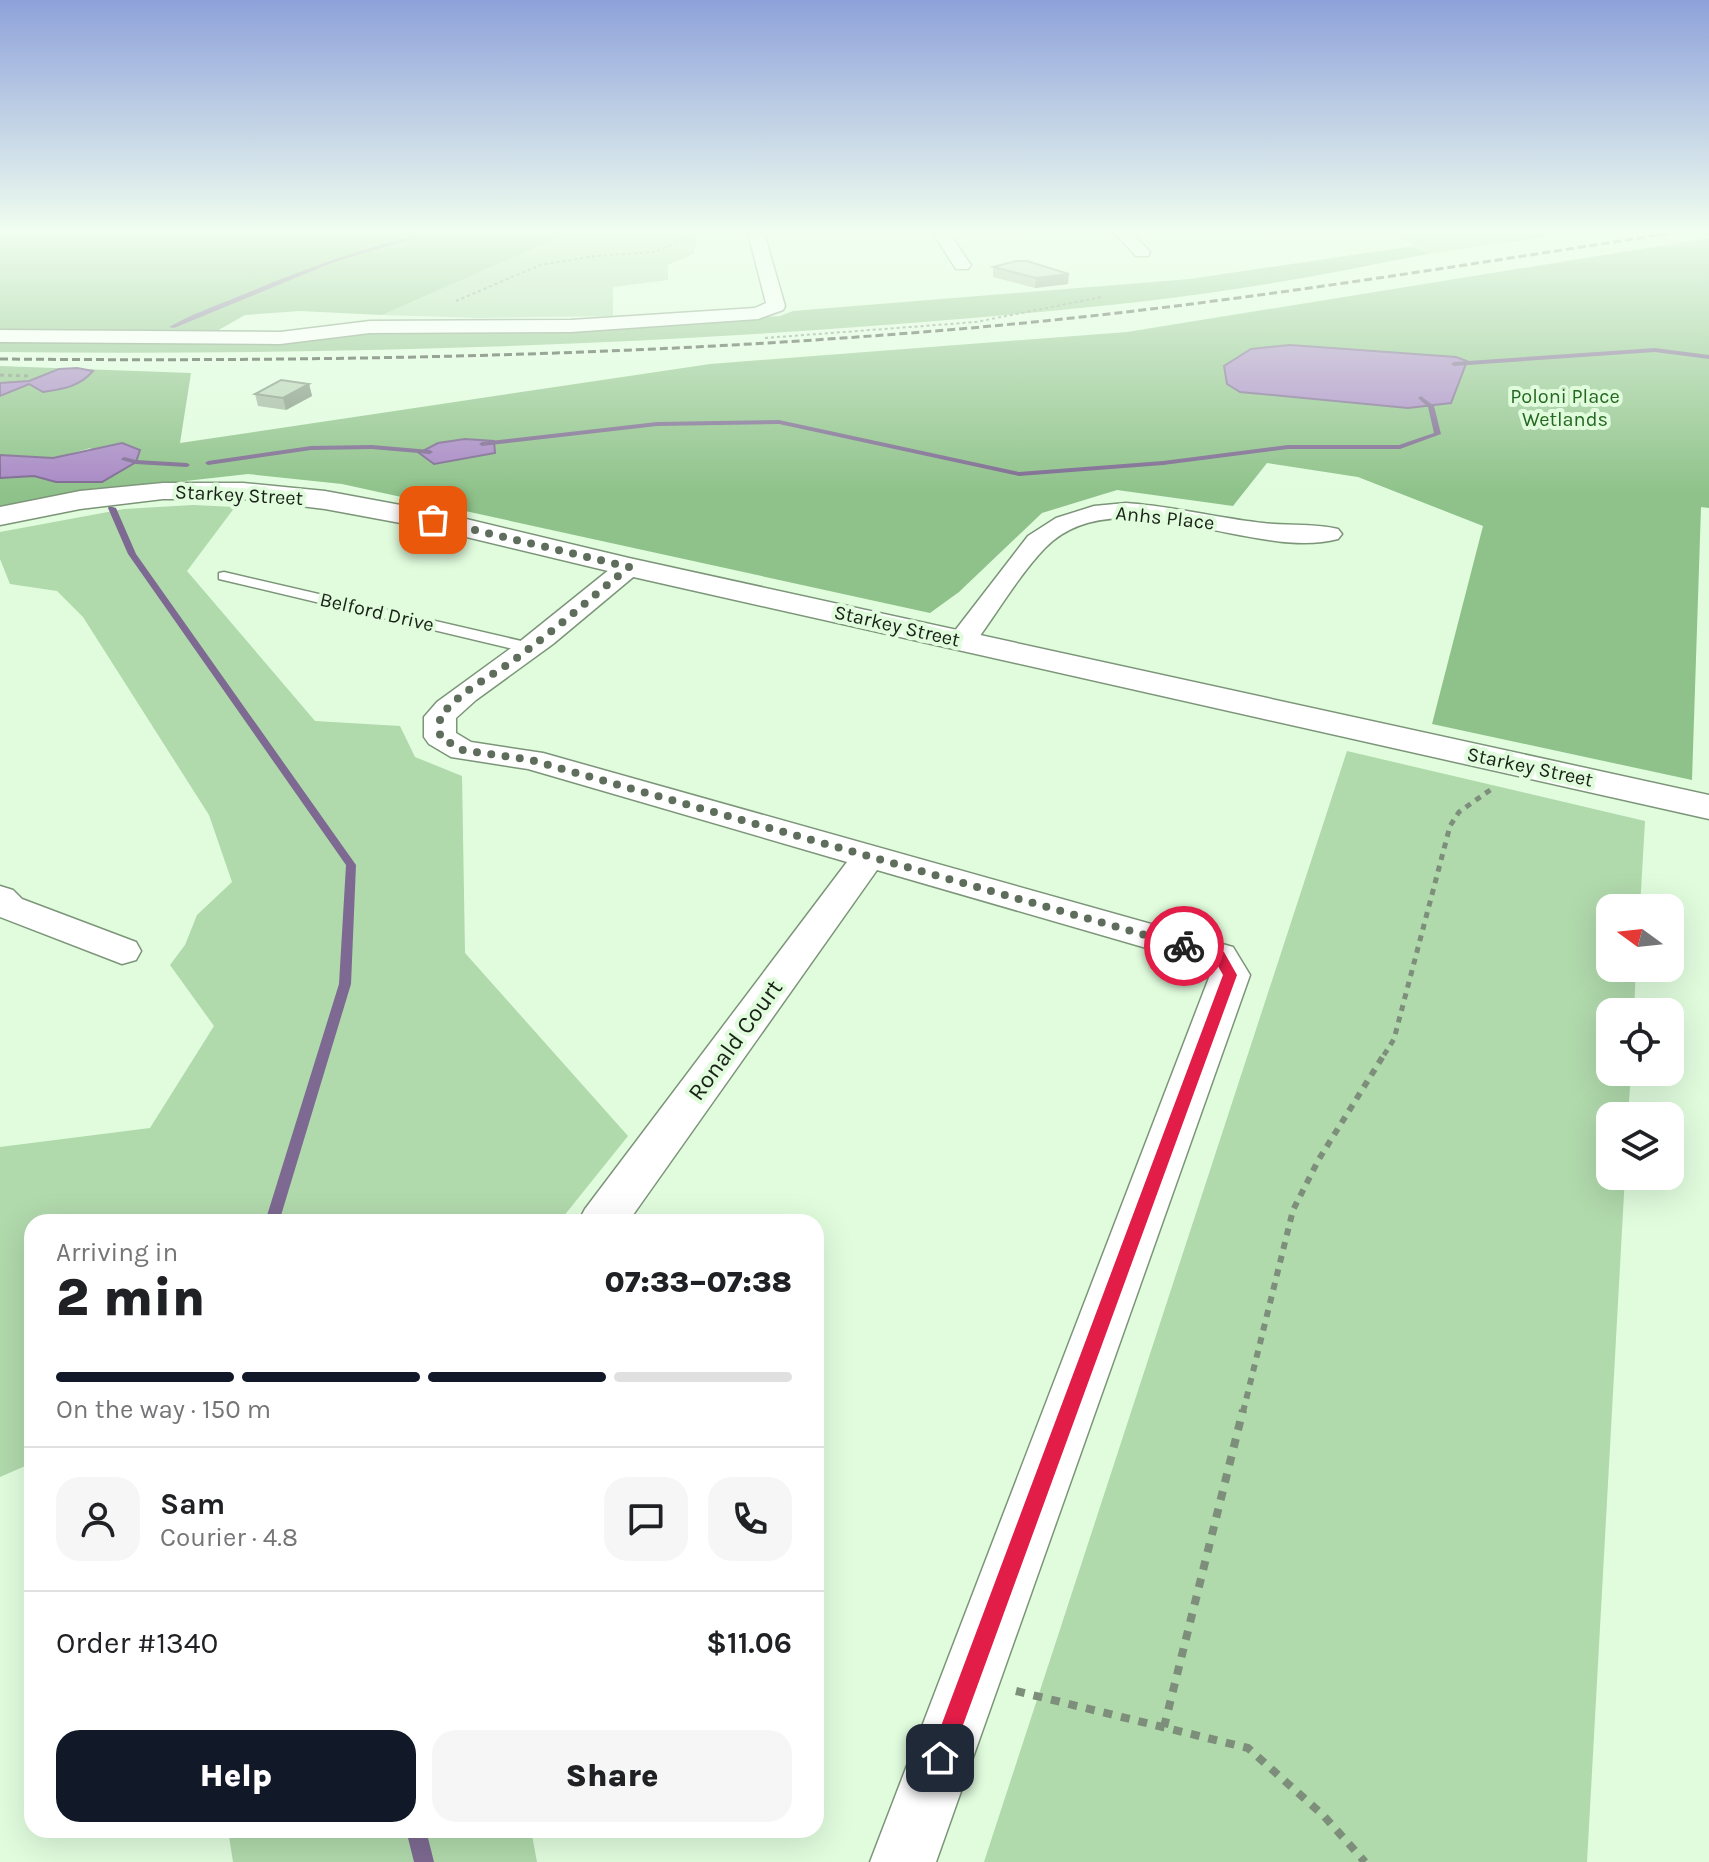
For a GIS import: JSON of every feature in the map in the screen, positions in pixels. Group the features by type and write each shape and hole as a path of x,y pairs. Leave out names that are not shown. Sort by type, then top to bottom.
{"street":[{"path":"0,336 280,338 370,327 571,326 659,320"},
{"name":"Starkey Street","path":"0,516 80,500 163,491 286,494 433,520 629,567 1709,807"},
{"name":"Anhs Place","path":"962,641 1037,541 1053,528 1079,516 1116,511 1161,514 1285,534 1329,534"},
{"path":"629,567 488,680 455,698 440,717 440,737 462,750 531,760 1219,956 1230,975 903,1862"},
{"name":"Ronald Court","path":"608,1214 868,858"},
{"path":"0,898 9,907 122,951"}],"lane":[{"name":"Belford Drive","path":"224,576 530,648"}],"path":[{"path":"0,375 29,376"},
{"path":"1164,1727 1293,1210 1319,1159 1394,1039 1450,826 1459,812 1500,782"},
{"path":"968,1679 1248,1748 1324,1816 1365,1862"}],"green space":[{"path":"0,320 236,320 201,340 371,332 544,333 705,320 949,320 762,334 544,345 218,352 0,352"},
{"name":"Poloni Place Wetlands","path":"1202,320 1709,320 1709,508 1701,507 1692,780 1432,724 1483,526 1358,477 1267,463 1233,506 1117,490 1042,513 959,592 930,613 342,484 248,474 78,493 0,506 0,478 34,476 57,482 91,448 53,458 0,455 0,396 59,369 29,381 0,383 0,366 191,373 180,443 710,364 1127,332","holes":["1455,357 1467,362 1408,408 1240,392 1227,384"]},
{"path":"193,505 235,507 187,571 315,721 400,726 415,757 462,776 465,953 628,1136 565,1214 24,1214 24,1466 0,1477 0,1147 150,1128 214,1026 170,965 185,945 197,915 232,882 209,815 83,617 57,591 10,584 0,559 0,532 124,509"},
{"path":"1347,751 1645,821 1641,894 1596,894 1596,982 1635,982 1635,998 1596,998 1596,1086 1630,1086 1629,1102 1596,1102 1596,1190 1624,1190 1587,1862 984,1862"},
{"path":"229,1838 532,1838 537,1862 233,1862"}],"shaded area":[{"path":"1290,345 1456,357 1467,361 1451,403 1408,408 1240,392 1227,384 1224,366 1251,349"},
{"path":"59,369 93,371 82,381 64,388 43,392 29,384 0,396 0,383 29,381"},
{"path":"465,439 494,441 495,453 434,464 419,453 438,443"},
{"path":"122,443 140,450 136,462 102,482 56,482 34,476 0,478 0,455 53,458"}],"building":[{"path":"281,380 309,384 283,398 255,394"}],"waterway":[{"path":"172,327 189,320"},
{"path":"1454,364 1655,350 1709,357"},
{"path":"482,444 657,424 779,422 1019,474 1163,463 1288,447 1400,447 1438,434 1431,406 1421,398"},
{"path":"208,463 311,448 372,447 430,452"},
{"path":"124,459 187,465"},
{"path":"112,508 132,554 351,865 345,984 274,1214"},
{"path":"418,1838 424,1862"}],"railway":[{"path":"0,359 502,355 753,344 1051,320"}],"way so far":[{"path":"433,520 629,567 488,680 455,698 440,717 440,737 462,750 531,760 1184,946"}],"route":[{"path":"940,1758 1230,975 1219,956 1184,946"}]}
